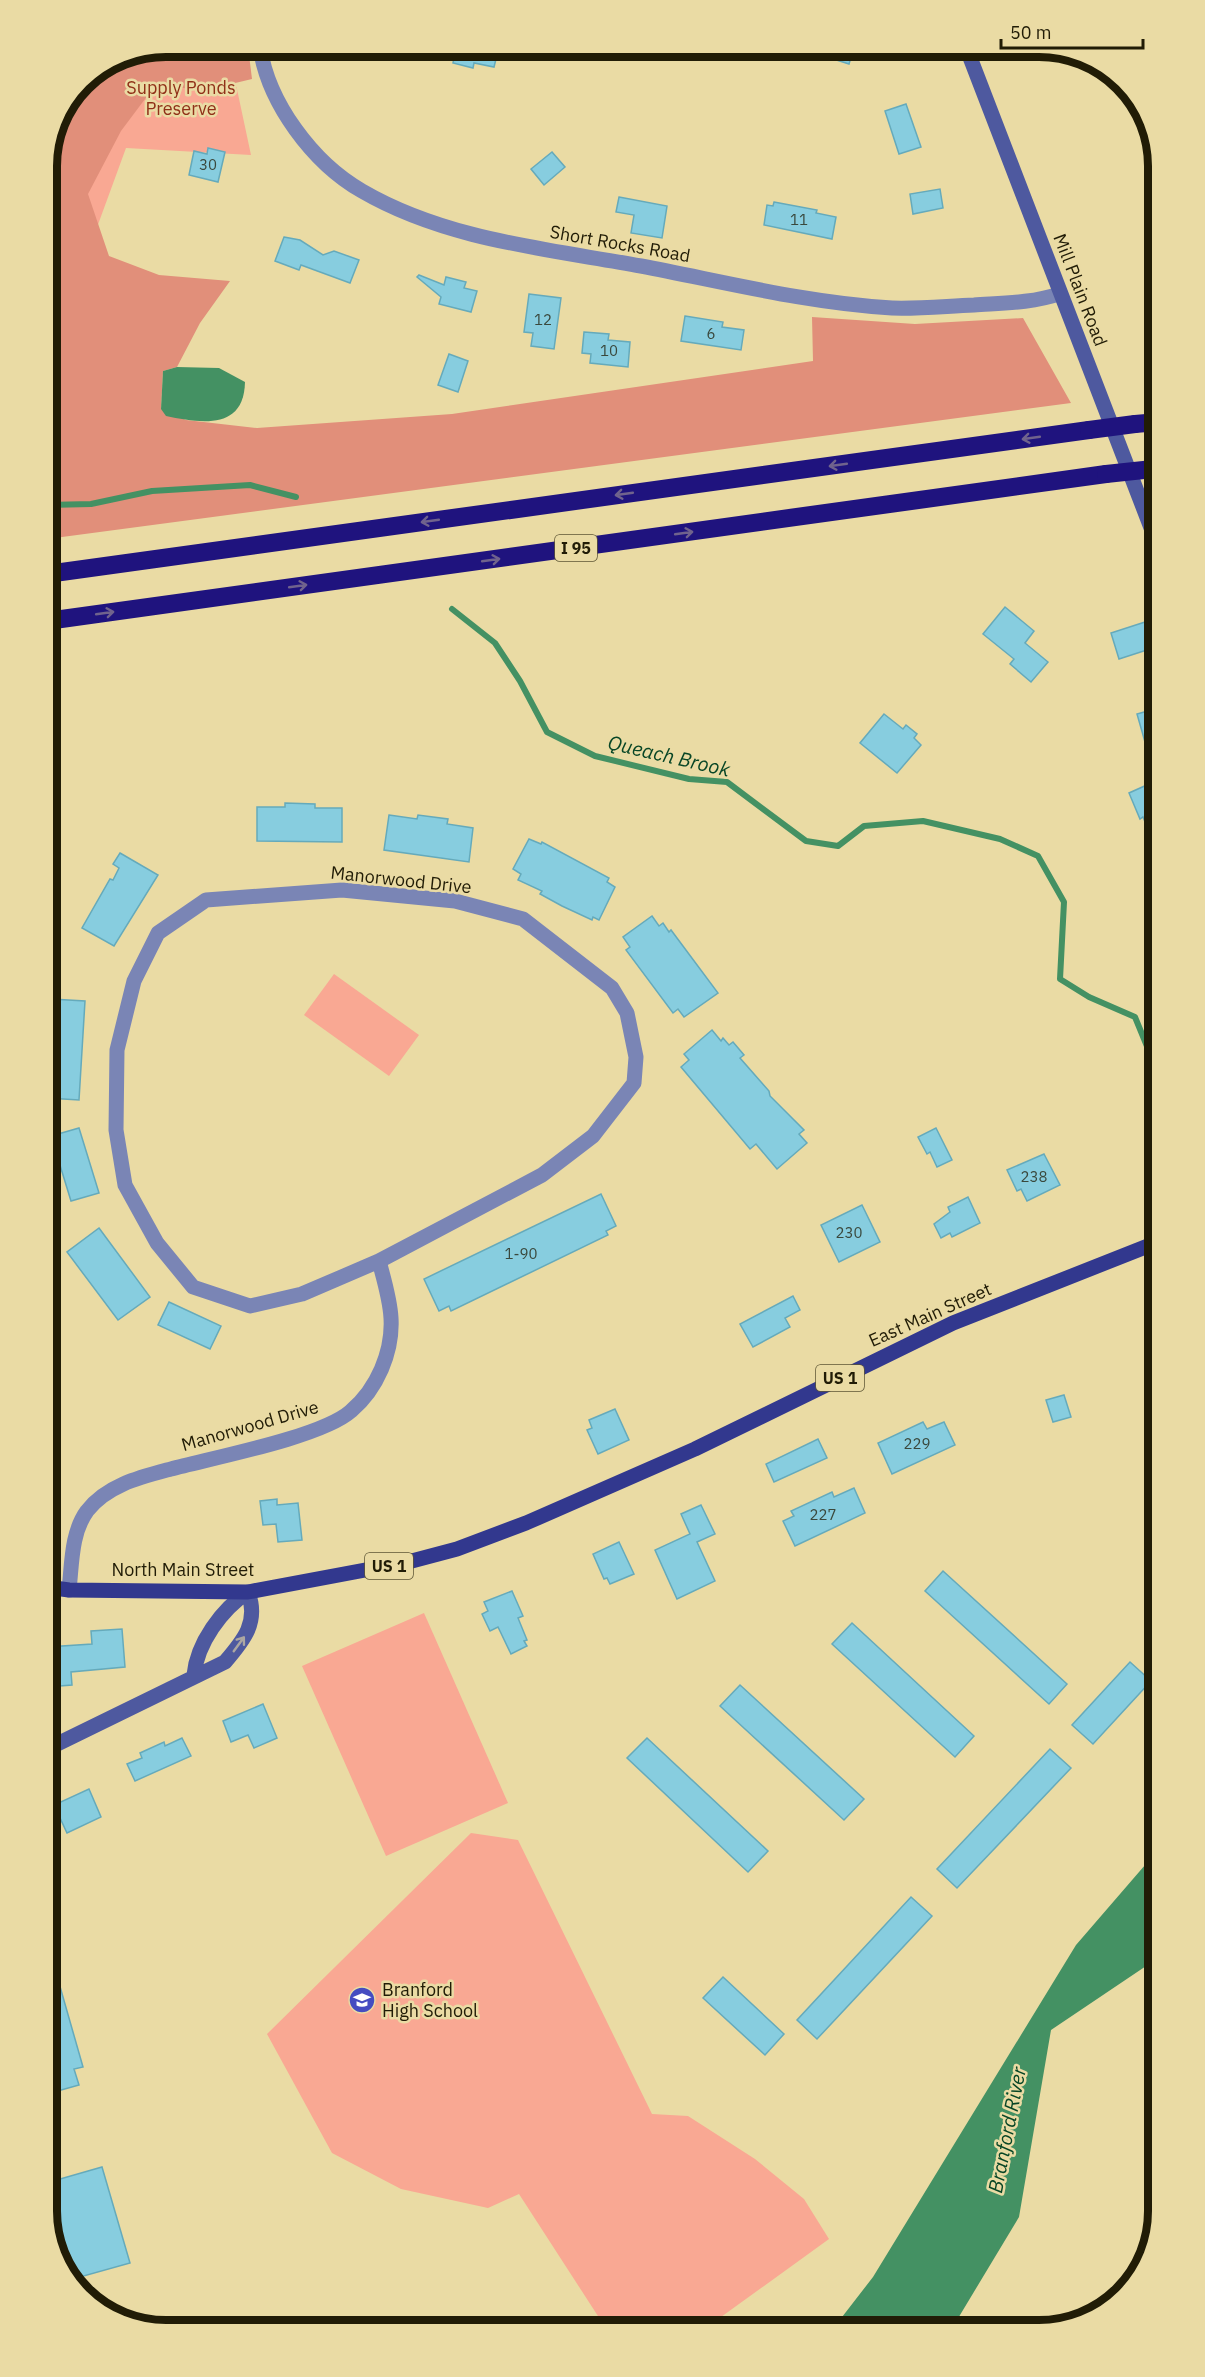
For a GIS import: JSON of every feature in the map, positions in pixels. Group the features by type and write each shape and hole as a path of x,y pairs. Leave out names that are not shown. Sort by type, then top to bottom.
{"highway":[{"path":"57,573 1148,423"},
{"name":"I 95","path":"57,620 1148,469"}],"main road":[{"name":"East Main Street","path":"526,1523 695,1449 953,1323 1148,1246"},
{"name":"North Main Street","path":"57,1588 248,1592 408,1562 457,1549 526,1523"}],"street":[{"name":"Short Rocks Road","path":"264,57 277,98 320,158 360,190 383,203 451,228 541,249 827,302 894,308 1037,300 1059,294"},
{"name":"Mill Plain Road","path":"970,57 1148,521"},
{"name":"Manorwood Drive","path":"342,890 455,901 523,919 612,988 627,1013 636,1057 634,1083 593,1136 542,1174 379,1261 302,1294 250,1306 193,1287 157,1243 125,1185 116,1130 117,1050 134,981 158,933 206,900 342,890"},
{"name":"Manorwood Drive","path":"69,1590 74,1544 79,1526 92,1505 112,1490 148,1475 316,1430 351,1411 375,1382 389,1345 392,1319 379,1261"},
{"path":"57,1744 194,1675 225,1662 242,1643 251,1626 252,1615 248,1592 225,1610 201,1650 194,1675"}],"green space":[{"name":"Supply Ponds Preserve","path":"166,57 230,57 251,155 126,148 57,337 57,159 68,118 94,84 105,75 131,63"},
{"path":"334,974 419,1035 389,1076 304,1015"},
{"path":"424,1613 508,1803 386,1856 302,1666"},
{"path":"471,1833 518,1840 652,2114 688,2116 755,2159 804,2199 829,2239 717,2320 601,2320 519,2194 488,2208 401,2189 332,2153 267,2034"}],"shaded area":[{"path":"249,57 252,79 210,89 154,87 121,131 88,194 109,256 159,275 230,281 200,323 177,367 163,371 161,409 186,420 257,428 452,414 813,361 812,317 915,324 1023,318 1071,403 57,538 57,159 61,138 68,118 80,100 94,84 118,68 152,58"}],"water":[{"path":"177,367 219,368 245,382 243,398 237,409 229,416 218,420 193,421 166,416 161,409 163,371"},
{"name":"Branford River","path":"1148,1862 1148,1965 1051,2030 1019,2217 957,2320 840,2320 873,2277 1076,1945"}],"building":[{"path":"454,57 496,57 494,67 474,63 473,68 453,63"},
{"path":"827,57 851,57 849,64"},
{"path":"906,104 921,147 899,154 885,111"},
{"path":"208,148 225,152 218,182 189,175 194,151 207,154"},
{"path":"552,152 565,167 544,185 531,169"},
{"path":"940,189 943,208 913,214 910,194"},
{"path":"619,197 667,206 662,238 631,233 634,215 616,212"},
{"path":"774,202 817,210 816,213 836,217 832,239 764,225 767,205 773,206"},
{"path":"284,237 300,240 323,255 334,251 359,260 350,283 301,265 299,270 275,261"},
{"path":"419,275 444,285 446,277 466,282 464,288 477,291 471,312 439,304 441,297 417,277"},
{"path":"529,294 561,298 554,349 531,346 533,333 524,332"},
{"path":"685,316 723,322 722,327 744,330 741,350 681,341"},
{"path":"584,332 609,334 608,340 630,342 628,367 590,363 591,354 582,353"},
{"path":"449,354 468,361 458,392 438,385"},
{"path":"1005,607 1034,631 1025,643 1048,662 1031,682 1010,664 1014,659 983,634"},
{"path":"1145,622 1148,632 1148,650 1119,659 1111,633"},
{"path":"1148,711 1148,741 1145,742 1137,714"},
{"path":"884,714 903,729 906,725 917,734 914,738 921,745 897,773 860,743"},
{"path":"1148,784 1148,829 1143,817 1140,819 1129,793"},
{"path":"285,803 315,804 315,808 342,808 342,842 257,841 257,807 285,807"},
{"path":"389,815 417,819 418,815 448,819 447,824 473,828 469,862 384,850"},
{"path":"529,839 541,844 542,842 609,878 607,882 615,887 599,920 593,917 592,920 562,906 540,894 542,891 518,880 521,874 513,869"},
{"path":"120,853 158,875 114,946 82,928 110,879 113,880 119,868 113,864"},
{"path":"652,916 659,926 663,923 669,932 671,930 718,993 684,1017 678,1009 673,1013 626,950 630,947 623,937"},
{"path":"57,999 85,1001 79,1100 57,1099"},
{"path":"712,1030 721,1041 723,1038 729,1045 733,1042 744,1055 740,1058 769,1091 770,1096 804,1130 799,1134 807,1143 777,1169 756,1144 750,1149 681,1067 689,1060 684,1054"},
{"path":"79,1128 99,1193 71,1201 57,1156 57,1134"},
{"path":"936,1128 952,1160 937,1167 930,1152 927,1154 918,1137"},
{"path":"1044,1154 1060,1185 1027,1201 1021,1189 1017,1191 1007,1170"},
{"path":"601,1194 616,1226 606,1231 608,1235 451,1311 449,1306 439,1311 424,1279"},
{"path":"968,1197 980,1223 952,1237 950,1233 941,1238 934,1224 950,1212 948,1207"},
{"path":"862,1205 880,1242 839,1262 821,1225"},
{"path":"99,1228 150,1297 118,1320 67,1252"},
{"path":"793,1296 800,1310 785,1318 790,1327 753,1347 740,1324"},
{"path":"169,1302 221,1326 210,1349 158,1325"},
{"path":"1064,1395 1071,1417 1053,1422 1046,1400"},
{"path":"615,1409 629,1440 598,1454 587,1430 592,1428 589,1420"},
{"path":"923,1422 927,1429 944,1422 955,1445 892,1474 878,1443"},
{"path":"818,1439 827,1458 774,1482 766,1464"},
{"path":"854,1488 865,1513 795,1546 783,1521 794,1516 791,1511 832,1492 834,1497"},
{"path":"277,1499 277,1505 298,1503 302,1540 278,1542 276,1524 263,1525 260,1501"},
{"path":"701,1505 715,1534 697,1542 715,1581 677,1599 655,1550 690,1534 681,1514"},
{"path":"619,1542 634,1574 610,1584 607,1578 604,1579 593,1554"},
{"path":"943,1571 1067,1684 1049,1704 925,1591"},
{"path":"512,1591 523,1616 518,1618 527,1640 524,1641 527,1646 511,1654 498,1627 490,1631 482,1614 488,1611 484,1602"},
{"path":"852,1623 974,1736 955,1757 832,1644"},
{"path":"122,1629 125,1667 71,1672 72,1685 57,1686 57,1646 92,1644 91,1631"},
{"path":"1130,1662 1148,1678 1148,1684 1093,1744 1072,1725"},
{"path":"740,1685 864,1799 844,1820 720,1706"},
{"path":"263,1704 277,1738 254,1748 248,1735 231,1742 223,1721"},
{"path":"182,1738 191,1756 135,1781 127,1764 142,1758 140,1753 164,1742 165,1746"},
{"path":"647,1738 768,1851 748,1872 627,1758"},
{"path":"1050,1749 1071,1768 957,1888 937,1869"},
{"path":"89,1789 101,1817 67,1833 57,1811 57,1804"},
{"path":"911,1897 932,1916 817,2039 797,2020"},
{"path":"57,1976 83,2067 74,2069 79,2085 57,2091"},
{"path":"723,1977 784,2034 765,2055 703,1998"},
{"path":"102,2167 130,2263 80,2277 65,2253 59,2232 57,2180"}],"waterway":[{"name":"Queach Brook","path":"57,505 91,504 152,491 250,485 296,497"},
{"name":"Queach Brook","path":"452,609 495,643 520,681 547,732 595,756 689,779 727,782 806,841 838,846 864,826 923,821 1000,839 1038,856 1064,902 1060,979 1089,997 1135,1017 1148,1049"}],"place":[{"name":"Branford High School","path":"362,2000"}]}
